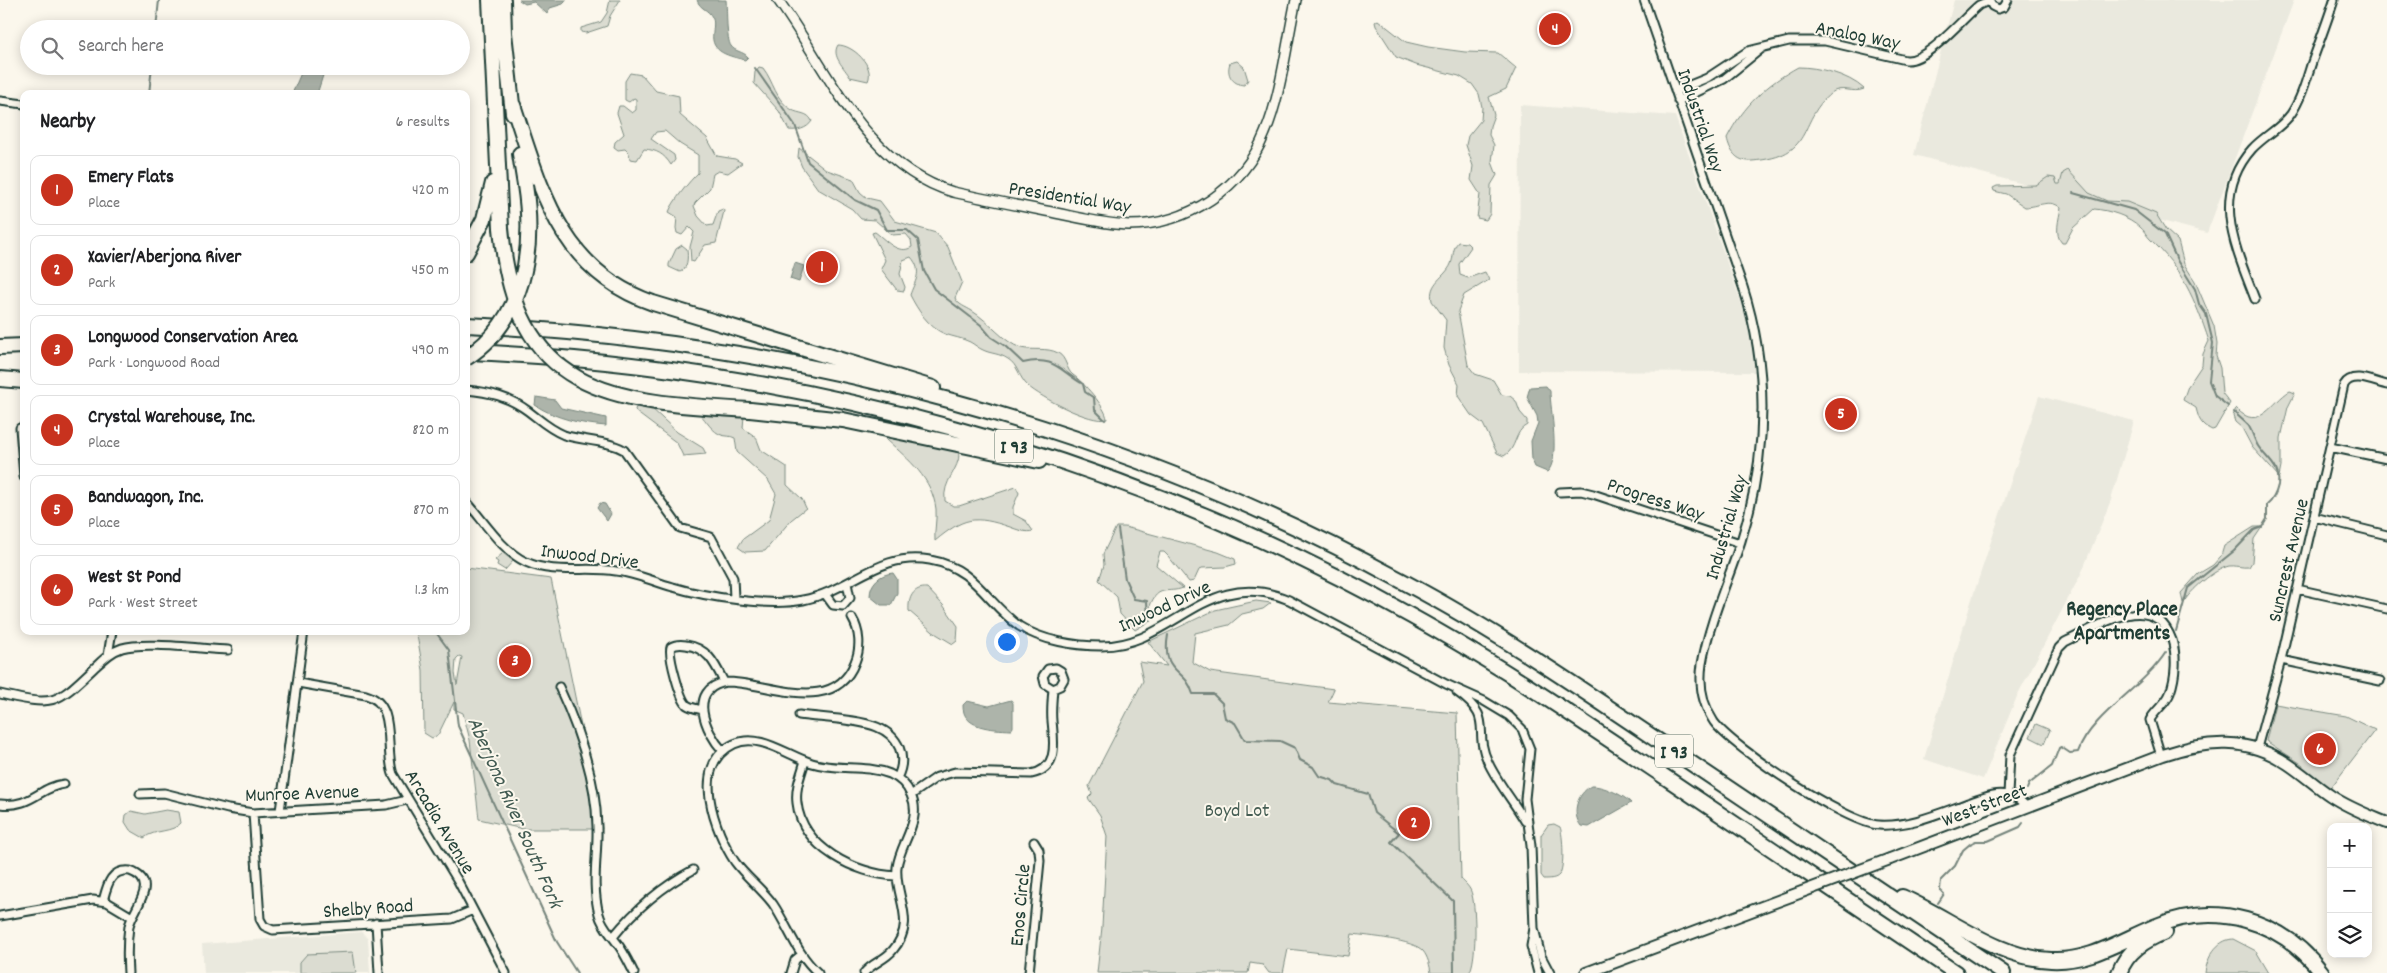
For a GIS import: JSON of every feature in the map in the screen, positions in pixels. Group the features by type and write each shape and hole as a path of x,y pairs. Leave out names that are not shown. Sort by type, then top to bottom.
{"highway":[{"path":"490,0 496,142 505,269 515,306 535,340 561,367 596,388 633,400 668,405 750,410 843,420 963,444 1026,460 1075,466"},
{"path":"470,355 481,347 499,328 519,292 526,264 529,212 504,33 503,0"},
{"path":"513,105 535,177 554,217 584,259 615,285 653,303 922,382 978,408"},
{"path":"470,246 482,227 489,204 496,142"},
{"name":"I 93","path":"470,325 572,332 716,350 836,372 978,408 1086,442 1192,482 1296,527 1390,574 1461,614 1545,665 2004,973"},
{"path":"0,348 20,346"},
{"name":"I 93","path":"470,352 641,366 783,388 931,422 1075,466 1167,500 1266,542 1356,586 1439,632 1555,703 1956,973"},
{"path":"0,374 20,372"},
{"path":"0,379 20,381"},
{"path":"1868,881 1917,903 2000,947 2030,958 2057,961 2078,958 2103,950 2168,921 2197,915 2220,915 2250,920 2279,933 2297,946 2318,972"},
{"path":"2119,973 2133,951 2150,938 2180,927 2204,923 2232,925 2268,937 2318,972"}],"main road":[{"name":"West Street","path":"1586,973 2186,747 2215,743 2237,743 2257,748 2286,763 2344,804 2387,822"}],"street":[{"name":"Presidential Way","path":"778,0 870,137 890,157 921,179 946,190 976,197 1101,222 1139,224 1174,218 1206,203 1231,184 1252,158 1270,121 1296,0"},
{"name":"Presidential Way","path":"786,0 800,31"},
{"name":"Industrial Way","path":"1644,0 1743,287 1759,346 1762,400 1759,458 1754,494 1740,543 1708,638 1701,669 1701,686 1705,702 1712,717 1722,731 1744,749 1820,800 1847,816 1865,823 1882,826 1898,824 1990,796 2008,795"},
{"name":"Analog Way","path":"1675,91 1707,78 1748,52 1789,41 1816,40 1906,60 1915,60 1929,50 1973,9 1989,0 1992,6 1998,9 2004,7 2008,0"},
{"path":"2255,298 2229,222 2229,205 2233,185 2242,163 2251,150 2285,121 2298,103 2334,0"},
{"name":"Analog Way","path":"1678,101 1724,79 1761,49"},
{"path":"0,101 20,104"},
{"name":"Suncrest Avenue","path":"2257,748 2281,660 2343,387 2348,380 2356,378 2387,385"},
{"path":"470,391 506,398 530,412 546,426 560,433 612,445 624,450 680,528 711,537 733,578 734,598"},
{"path":"2330,447 2387,459"},
{"name":"Progress Way","path":"1560,492 1581,491 1593,494 1740,543"},
{"name":"Inwood Drive","path":"470,506 508,550 531,564 554,568 616,571 680,590 734,598 784,603 825,594 890,561 918,558 941,562 972,578 1007,615 1028,631 1052,640 1101,646 1136,639 1200,604 1221,595 1243,591 1267,593 1289,600 1446,684 1484,701 1504,713 1518,724 1526,734 1531,752 1525,786 1531,841 1534,928 1531,946 1538,973"},
{"path":"2314,517 2387,535"},
{"path":"825,594 833,605 843,606 850,598 846,583"},
{"path":"2297,589 2387,609"},
{"path":"2027,807 2017,798 2008,795 2010,755 2060,647 2128,614 2145,613 2157,618 2167,629 2174,645 2175,672 2171,691 2164,704 2150,720 2161,756"},
{"path":"723,751 710,736 703,710 709,691 724,682 807,694 830,689 849,674 857,656 859,638 852,618"},
{"path":"108,655 111,635"},
{"path":"280,811 304,635"},
{"path":"703,710 689,706 683,699 670,656 671,647 678,644 686,645 703,651 715,664 724,682"},
{"path":"0,694 44,702 57,700 70,691 108,655 119,649 134,646 228,650"},
{"path":"2281,660 2380,682"},
{"name":"Arcadia Avenue","path":"298,683 366,695 379,702 386,716 391,768 407,800 454,873 506,973"},
{"name":"Inwood Drive","path":"1446,684 1470,702 1478,711 1482,724 1483,749 1488,764 1528,826"},
{"path":"559,687 578,729 584,749 597,821 594,874 597,904 602,922 634,973"},
{"path":"911,794 937,777 955,772 1031,774 1041,770 1050,761 1055,748 1052,720 1053,689"},
{"path":"799,715 871,725 883,730 894,739 902,753 902,766 897,778"},
{"path":"818,973 801,955 776,909 736,863 719,832 711,802 710,778 714,764 723,751 738,743 754,741 805,761 833,768 868,768 897,778 911,794 914,819 900,853 896,876 905,910 903,933 890,953 864,973"},
{"path":"805,761 798,785 797,804 802,819 812,836 830,853 852,866 873,874 896,876"},
{"path":"0,804 12,805 26,802 55,786 64,784"},
{"name":"Munroe Avenue","path":"140,794 164,792 228,810 253,813 386,805 407,800"},
{"name":"Shelby Road","path":"253,813 260,918 264,926 273,930 452,919 473,910"},
{"name":"Enos Circle","path":"1029,973 1040,861 1039,850 1034,842"},
{"path":"613,937 639,907 680,877 693,870"},
{"path":"103,901 109,882 114,875 121,871 134,873 142,880 145,890 144,897 132,917 128,934 128,973"},
{"path":"0,916 86,901 103,901 132,917"},
{"path":"376,923 379,973"},
{"name":"Inwood Drive","path":"1534,928 1541,956 1550,973"},
{"path":"791,973 795,960 801,955"}],"shaded area":[{"path":"519,0 567,0 563,4 550,8 547,14 534,2 525,4"},
{"path":"697,0 726,0 729,42 733,48 748,57 745,60 727,55 718,49 713,40 713,19"},
{"path":"1954,0 2294,0 2207,233 1914,155"},
{"path":"300,75 323,75 318,90 294,90"},
{"path":"1520,105 1675,116 1750,327 1755,372 1519,371"},
{"path":"795,263 804,266 799,282 790,279"},
{"path":"1546,386 1550,391 1554,434 1553,457 1547,472 1535,467 1532,460 1531,441 1538,423 1537,416 1527,397 1530,387"},
{"path":"2039,396 2134,421 2111,500 2081,574 2018,694 1983,779 1924,759 1971,602"},
{"path":"536,397 555,400 561,408 606,418 606,426 579,422 552,414 535,405"},
{"path":"600,503 605,504 611,514 607,521 597,508"},
{"path":"893,573 897,579 897,593 891,605 881,605 870,596 870,591 880,577"},
{"path":"1011,700 1013,703 1013,727 1011,730 980,726 968,719 964,713 963,705 967,701 989,706"},
{"path":"1591,786 1612,791 1631,803 1589,827 1581,826 1576,815 1577,804 1582,794"},
{"path":"362,932 368,938 370,973 204,973 202,944"}],"green space":[{"path":"610,0 620,0 610,16 607,26 586,33 581,32 581,28 601,22 607,13"},
{"path":"1378,20 1406,42 1465,52 1498,53 1516,68 1506,89 1489,97 1494,115 1489,135 1494,145 1492,162 1497,175 1491,185 1490,214 1486,220 1477,218 1480,194 1471,180 1473,166 1466,145 1468,136 1481,120 1482,107 1479,94 1472,84 1459,76 1416,65 1396,57 1376,26 1375,22"},
{"path":"838,45 856,52 866,63 869,75 868,81 850,77 837,57 836,49"},
{"path":"1237,61 1244,67 1248,80 1244,85 1236,83 1230,75 1230,63"},
{"path":"759,67 763,68 767,73 778,96 786,106 810,118 812,121 805,128 789,130 779,111 754,83 755,72"},
{"path":"1798,67 1833,72 1850,79 1864,89 1856,91 1839,90 1831,93 1820,104 1796,145 1786,152 1772,158 1752,161 1738,158 1732,151 1727,138 1733,126 1748,106 1766,88"},
{"path":"630,73 642,75 656,91 679,96 680,115 707,138 717,156 735,159 742,163 728,173 718,171 713,174 710,188 695,203 694,206 698,216 707,226 713,225 718,211 723,209 724,211 716,243 705,245 694,262 691,261 690,247 694,232 689,227 682,235 677,233 677,217 669,212 682,192 698,173 698,155 680,144 665,131 656,132 651,139 674,155 675,160 671,165 663,155 653,150 644,149 637,160 630,159 629,153 625,149 618,150 614,147 615,142 624,134 617,113 619,106 623,106 632,113 636,110 636,99 634,98 629,102 625,100 625,81"},
{"path":"799,148 827,170 853,179 860,192 867,198 880,201 895,221 936,233 948,247 962,282 955,298 958,302 978,315 1014,345 1026,349 1054,351 1061,355 1071,373 1098,401 1107,419 1090,418 1054,403 1028,386 1008,359 983,350 967,341 945,334 929,323 910,295 917,277 915,262 911,257 903,260 900,274 905,287 904,291 897,290 881,269 885,260 872,233 875,232 892,245 902,249 912,247 911,240 906,234 892,235 875,220 861,219 852,209 818,189 802,167 798,157"},
{"path":"2068,170 2089,193 2107,201 2127,202 2156,214 2166,230 2178,241 2184,264 2195,281 2214,326 2217,344 2216,356 2220,368 2222,393 2230,403 2215,429 2212,430 2205,426 2199,419 2196,408 2183,400 2188,386 2202,365 2203,354 2209,341 2204,326 2193,298 2179,273 2143,230 2124,217 2112,212 2094,209 2073,228 2065,243 2062,243 2058,236 2058,221 2061,208 2048,203 2025,207 2006,194 1994,191 1993,188 1997,186 2036,185 2048,177 2055,178 2057,184 2060,184 2063,173"},
{"path":"1458,242 1467,243 1471,247 1459,264 1460,275 1468,278 1485,272 1489,280 1464,295 1458,311 1468,365 1475,374 1493,380 1502,395 1510,396 1516,401 1520,412 1527,420 1527,425 1520,431 1511,449 1504,456 1497,453 1483,424 1471,415 1458,396 1459,384 1449,365 1444,348 1446,320 1432,301 1432,289 1451,264"},
{"path":"682,245 687,249 687,259 685,268 680,272 669,267 669,264 676,249"},
{"path":"2290,391 2295,393 2288,407 2281,438 2279,477 2252,447 2233,416 2236,408 2244,415 2252,418 2259,416"},
{"path":"638,405 649,406 677,432 703,448 706,454 683,456 677,443 636,412 635,409"},
{"path":"696,410 744,416 743,428 756,437 761,450 787,467 787,485 802,499 806,508 791,520 765,551 745,552 738,547 743,539 769,520 776,494 768,480 737,452 735,438 716,432"},
{"path":"885,436 939,446 959,453 959,459 948,481 945,494 945,501 953,506 959,506 1016,487 1019,493 1013,507 1013,514 1026,521 1033,531 1022,531 987,521 970,520 954,527 935,541 936,509 930,488 918,470 887,440"},
{"path":"1116,527 1125,527 1218,552 1235,559 1236,564 1225,567 1202,568 1199,570 1194,581 1189,582 1168,556 1164,552 1160,552 1156,565 1183,588 1160,592 1156,595 1150,606 1155,618 1135,630 1120,614 1117,597 1099,580 1104,565 1103,554"},
{"path":"2254,527 2262,527 2254,539 2252,562 2249,567 2229,566 2223,568 2197,587 2183,603 2181,593 2198,574 2213,565 2221,556 2224,546"},
{"path":"503,553 513,561 505,570 497,565 498,562 495,560"},
{"path":"470,569 551,579 602,829 523,829 479,819 470,740 463,713 454,709 454,702 438,735 432,738 424,733 423,670 417,635 470,635","holes":["459,656 462,657 457,685 455,673 456,659"]},
{"path":"927,588 943,605 958,626 957,641 953,644 933,632 909,611 909,602 912,594 918,589"},
{"name":"Boyd Lot","path":"1256,601 1271,603 1263,609 1242,614 1229,625 1195,633 1192,662 1210,672 1334,689 1328,702 1457,713 1461,879 1471,892 1475,923 1475,947 1472,967 1469,973 1431,973 1426,956 1418,947 1390,939 1352,934 1348,956 1288,949 1283,973 1269,973 1263,965 1250,963 1248,973 1097,973 1102,927 1107,836 1100,815 1088,798 1092,794 1089,786 1143,681 1139,662 1167,666 1148,642 1215,610"},
{"path":"2275,704 2346,716 2375,730 2329,790 2302,768 2303,765 2266,741"},
{"path":"2036,724 2050,730 2044,744 2030,737"},
{"path":"166,810 179,812 181,823 173,828 153,833 144,838 130,830 125,822 126,815 131,811 145,814"},
{"path":"1554,824 1560,827 1563,844 1561,872 1552,879 1544,879 1541,875 1541,835 1548,825"},
{"path":"2233,939 2256,951 2269,973 2205,973 2210,956 2217,946"},
{"path":"353,952 356,973 300,973 300,962 307,954"}],"waterway":[{"name":"Aberjona River South Fork","path":"157,20 159,0"},
{"path":"755,68 795,125 808,162 855,200 876,210 887,230 907,230 918,240 924,271 934,289 981,325 991,337 1005,346 1023,363 1034,361 1050,363 1083,384 1085,392 1094,398 1095,410 1105,420"},
{"name":"Aberjona River South Fork","path":"149,90 151,75"},
{"path":"2073,193 2134,210 2165,234 2178,262 2195,289 2199,304 2206,314 2213,343 2209,381 2215,396 2228,406"},
{"path":"2176,631 2188,588 2234,551 2254,530 2262,527 2267,519 2267,505 2273,499 2278,485 2275,468 2258,446 2248,425 2234,412"},
{"path":"1118,529 1125,579 1134,599 1147,601 1148,619 1151,621"},
{"name":"Aberjona River South Fork","path":"438,635 449,650 458,726 557,942 577,973"},
{"path":"1168,635 1167,648 1171,664 1185,679 1193,694 1213,694 1222,703 1225,718 1235,723 1245,740 1280,741 1295,748 1300,760 1313,767 1319,776 1332,780 1337,785 1368,794 1374,813 1399,833 1391,842 1453,901 1454,973"},
{"path":"2027,789 2029,784 2052,766 2059,748 2061,747 2070,753 2078,752 2094,725 2145,677 2166,652"},
{"path":"1938,903 1944,894 1940,890 1941,880 1955,866 1963,850 1976,841 1988,841 2020,827 2023,823"}],"place":[{"name":"Crystal Warehouse, Inc.","path":"1555,29"},
{"name":"Emery Flats","path":"822,267"},
{"name":"Bandwagon, Inc.","path":"1841,414"},
{"name":"Longwood Conservation Area","path":"515,661"},
{"name":"West St Pond","path":"2320,749"},
{"name":"Xavier/Aberjona River","path":"1414,823"}],"district":[{"name":"Regency Place Apartments","path":"2122,620"}]}
